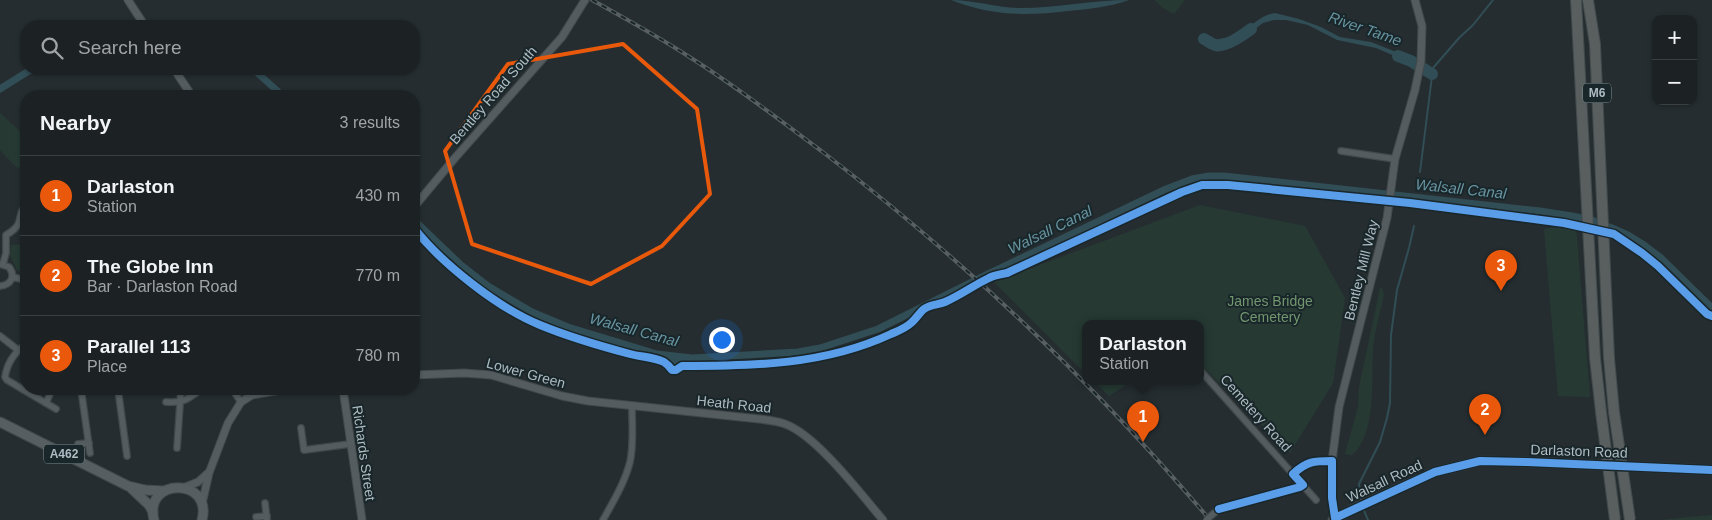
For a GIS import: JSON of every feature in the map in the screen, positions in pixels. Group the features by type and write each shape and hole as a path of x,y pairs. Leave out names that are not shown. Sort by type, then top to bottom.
{"highway":[{"name":"M6","path":"1576,0 1595,358 1615,520"},
{"name":"M6","path":"1588,0 1595,44 1609,358 1614,412 1630,520"}],"main road":[{"name":"A462","path":"0,422 128,486 145,490 164,491"},
{"name":"Darlaston Road","path":"1446,468 1480,461 1496,461 1712,470"},
{"name":"Walsall Road","path":"1334,519 1356,507 1446,468"},
{"name":"A462","path":"128,486 150,505 154,516"},
{"path":"154,516 156,501 164,491 171,488 183,488 197,495 202,504 202,520"}],"street":[{"path":"128,0 142,20"},
{"name":"Bentley Road South","path":"420,200 562,36 585,0"},
{"name":"Bentley Mill Way","path":"1334,519 1332,461 1339,407 1387,218 1395,160 1421,62 1422,26 1415,0"},
{"path":"178,75 188,90"},
{"path":"1341,151 1395,160"},
{"path":"0,286 9,283 12,277 11,270 1,264 6,253 3,234 17,227 20,222"},
{"path":"12,277 20,279"},
{"path":"0,336 18,350 3,377 20,388"},
{"name":"Lower Green","path":"420,374 464,373 491,375 571,398 632,406"},
{"name":"Cemetery Road","path":"1204,374 1316,500"},
{"path":"32,395 56,409"},
{"path":"46,403 50,395"},
{"path":"82,395 90,453"},
{"path":"119,395 127,456"},
{"path":"177,448 181,395"},
{"path":"166,402 180,402 192,395"},
{"path":"236,395 241,402"},
{"path":"202,504 209,472 228,423 241,402 252,395"},
{"name":"Richards Street","path":"344,395 362,520"},
{"path":"603,520 623,482 629,463 632,449 632,406"},
{"name":"Heath Road","path":"632,406 759,419 786,424 794,428 818,448 884,520"},
{"path":"301,428 304,450 350,444"},
{"path":"78,444 89,443"},
{"path":"1293,474 1306,464 1312,462 1332,461"},
{"path":"183,488 198,482 209,472"},
{"path":"1206,520 1218,509 1303,485"},
{"path":"256,517 267,518 265,503"}],"highlighted area":[{"path":"623,44 697,109 710,194 662,246 591,284 472,244 445,151 508,64"}],"green space":[{"path":"1155,0 1185,0 1174,14 1163,8"},
{"path":"0,113 20,131 20,167 17,168 0,150"},
{"name":"James Bridge Cemetery","path":"1200,205 1305,226 1345,298 1333,383 1290,453 1204,368 1204,320 1082,320 1082,370 994,282"},
{"path":"1576,226 1590,397 1558,396 1544,229"},
{"path":"20,244 20,271 17,270 10,255 11,245"},
{"path":"1380,288 1382,288 1384,295 1373,348 1369,420 1366,434 1360,446 1352,455 1345,454 1358,407 1359,387"},
{"path":"1098,385 1126,385 1109,396"},
{"path":"1712,515 1712,520 1659,520"}],"water":[{"path":"951,0 1020,8 1129,0 1091,8 1053,13 1023,14 995,12"},
{"path":"1275,13 1321,27 1340,37 1371,42 1414,59 1413,66 1376,48 1337,40 1308,25 1286,20 1274,20 1263,23 1239,41 1219,50 1202,42 1204,39 1214,40 1237,34 1265,16"},
{"path":"657,354 692,358 676,369 672,369"}],"waterway":[{"name":"River Tame","path":"1420,172 1433,68 1473,25 1493,0"},
{"name":"River Tame","path":"1204,39 1215,45 1224,45 1251,29"},
{"name":"River Tame","path":"1398,56 1411,61 1432,74"},
{"name":"Walsall Canal","path":"0,89 22,75"},
{"name":"Walsall Canal","path":"260,75 276,90"},
{"name":"Walsall Canal","path":"420,226 461,265 488,286 532,312 568,327 657,354 692,358 798,352 820,348 878,329 1166,189 1192,179 1209,176 1224,176 1540,211 1592,220 1628,235 1644,245 1660,257 1712,308"},
{"path":"1361,501 1359,484 1380,442 1390,403 1391,335 1397,290 1414,226"},
{"path":"1363,508 1368,520"}],"railway":[{"path":"592,0 708,69 824,153 928,237 978,281 1082,380"},
{"path":"1087,385 1121,420 1210,520"}],"cycle path":[{"path":"420,236 455,270 506,308 540,325 585,341 630,354 660,360 672,370 682,366 788,362 815,358 866,344 904,328 927,307 945,302 991,277 1007,273 1182,192 1202,185 1228,185 1410,203 1564,223 1614,234 1658,266 1707,314 1712,316"},
{"path":"1219,509 1300,487 1303,485 1293,474 1307,464 1320,461 1332,461 1332,498 1335,518 1435,472 1480,461 1712,470"}],"place":[{"name":"Parallel 113","path":"1501,291"},
{"name":"The Globe Inn","path":"1485,435"},
{"name":"Darlaston","path":"1143,442"}]}
